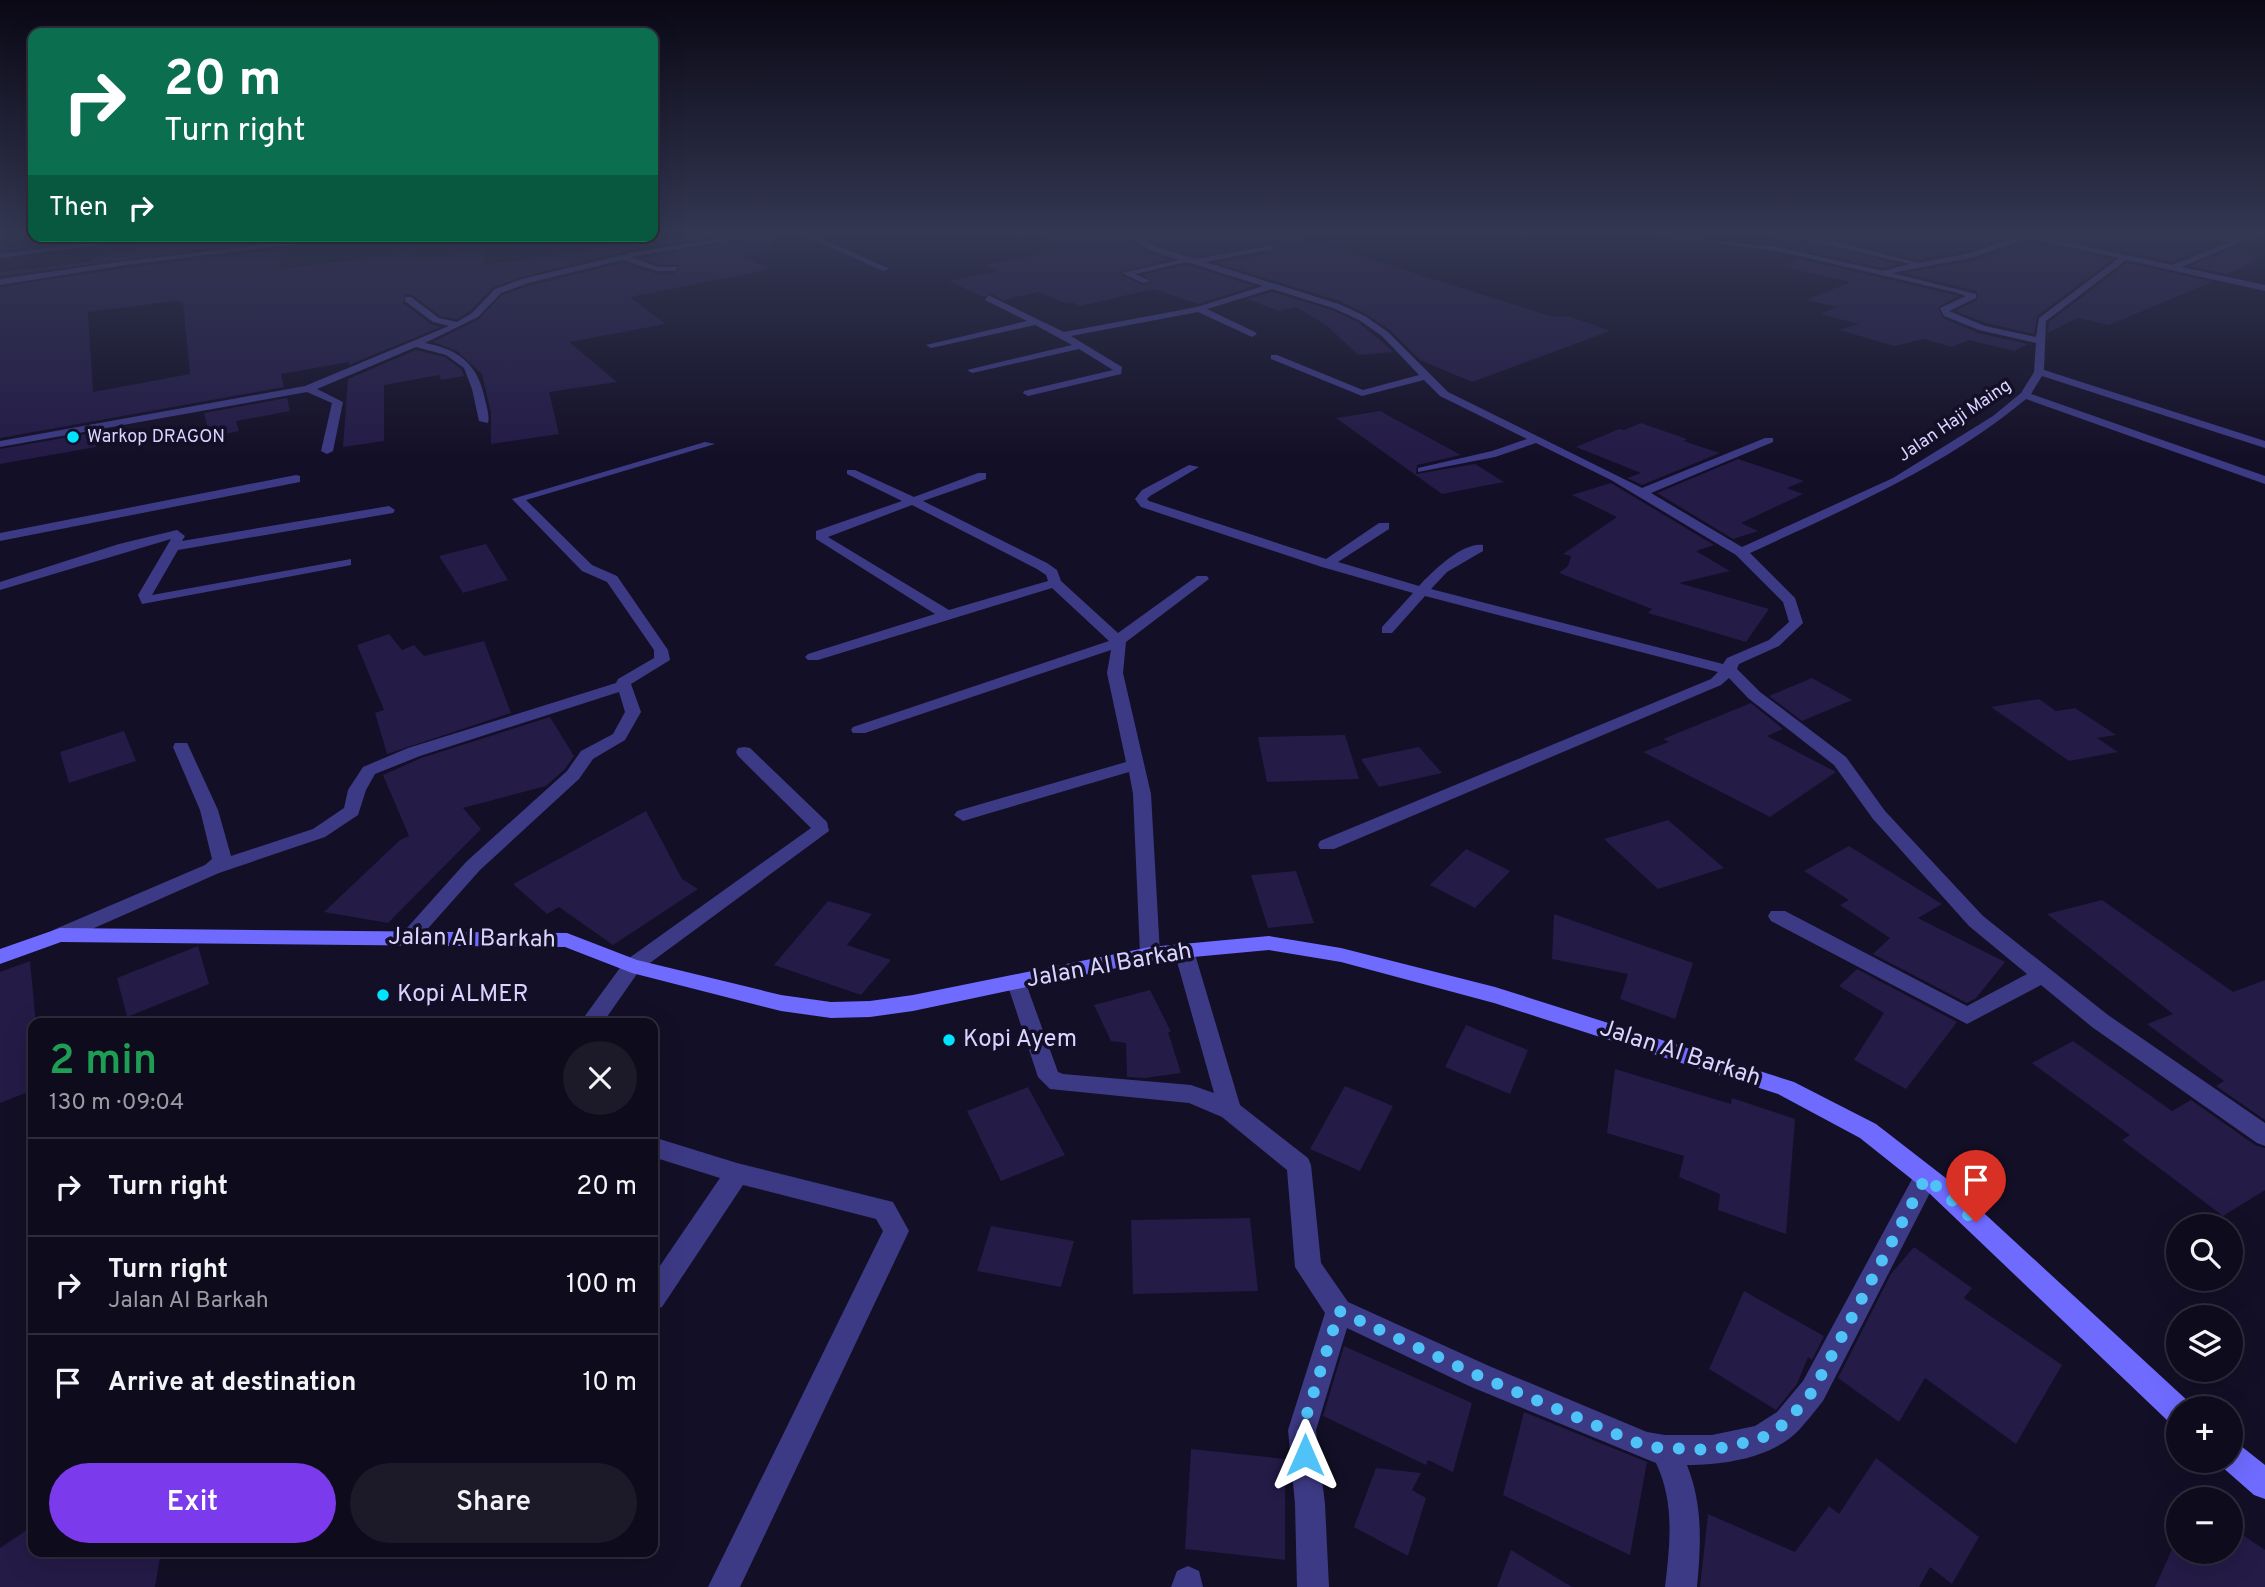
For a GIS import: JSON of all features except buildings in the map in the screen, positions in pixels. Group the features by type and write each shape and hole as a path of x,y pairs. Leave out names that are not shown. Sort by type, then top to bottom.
{"street":[{"path":"421,309 436,320 458,325"},
{"path":"0,444 308,389 417,344 458,325 481,309"},
{"path":"1010,309 1063,335 1118,369 1117,372 1028,393"},
{"path":"1199,309 1252,334"},
{"path":"1063,335 1199,309"},
{"path":"1327,845 1716,682 1729,670 1732,661 1774,643 1796,624 1790,601 1741,552 1643,492 1444,394 1385,334 1362,318 1343,309"},
{"path":"1944,309 1942,310 1982,328 2042,341"},
{"name":"Jalan Haji Maing","path":"1741,552 1897,481 1997,418 2025,395 2039,372 2042,320 2055,309"},
{"path":"931,345 1035,322"},
{"path":"417,344 448,350 470,367 477,382 484,421"},
{"path":"972,370 1080,346"},
{"path":"1274,356 1362,393 1426,376"},
{"path":"2039,372 2265,445"},
{"path":"308,389 338,401 327,451"},
{"path":"2025,395 2265,480"},
{"path":"1422,470 1495,454 1537,439"},
{"path":"1643,492 1769,440"},
{"path":"60,934 212,869 319,833 352,811 357,790 369,771 415,752 623,686 624,682 662,660 661,650 612,579 587,568 518,499 538,491 614,473 709,444"},
{"path":"1193,467 1146,493 1141,499 1145,504 1327,564 1729,670 1754,695 1840,761 1879,815 1976,921 2100,1021 2265,1136"},
{"path":"851,471 1042,566 1052,573 1055,583 1119,642"},
{"path":"947,615 822,539 821,534 831,528 982,476"},
{"path":"0,537 296,479"},
{"path":"172,547 389,510"},
{"path":"1327,564 1384,526"},
{"path":"0,586 124,547 177,534 180,536 145,595 147,601 346,562"},
{"path":"1387,630 1442,569 1478,548"},
{"path":"1150,954 1142,794 1115,673 1119,642 1124,635 1202,579"},
{"path":"813,657 1055,583"},
{"path":"859,730 1119,642"},
{"path":"408,938 473,866 573,775 587,755 619,737 633,712 623,686"},
{"path":"181,747 209,810 222,854 221,861 212,869"},
{"path":"594,1018 632,966 821,831 821,826 744,752"},
{"path":"963,815 1134,765"},
{"path":"1778,916 1967,1016 2042,975"},
{"name":"Jalan Al Barkah","path":"0,957 60,934 567,940 632,966 780,1003 831,1010 870,1009 1017,983 1150,954 1269,943 1340,955 1495,995 1724,1066 1786,1088 1868,1130 1926,1177 2166,1400"},
{"path":"1184,951 1230,1110"},
{"path":"1017,983 1049,1077 1058,1083 1191,1094 1230,1110 1299,1165 1308,1267 1339,1311 1479,1376 1647,1447 1665,1450 1712,1450 1760,1439 1787,1422 1813,1391 1926,1177"},
{"path":"658,1149 737,1173 884,1210 896,1231 724,1587"},
{"path":"658,1291 737,1173"},
{"path":"1313,1586 1310,1504 1302,1430 1339,1311"},
{"path":"1665,1450 1679,1475 1688,1516 1681,1587"},
{"path":"2243,1466 2265,1484"}],"place":[{"name":"Warkop DRAGON","path":"73,437"},
{"name":"Kopi ALMER","path":"383,995"},
{"name":"Kopi Ayem","path":"949,1040"}],"route":[{"path":"1305,1455 1302,1430 1339,1311 1479,1376 1647,1447 1665,1450 1712,1450 1760,1439 1787,1422 1813,1391 1926,1177 1976,1222"}]}
